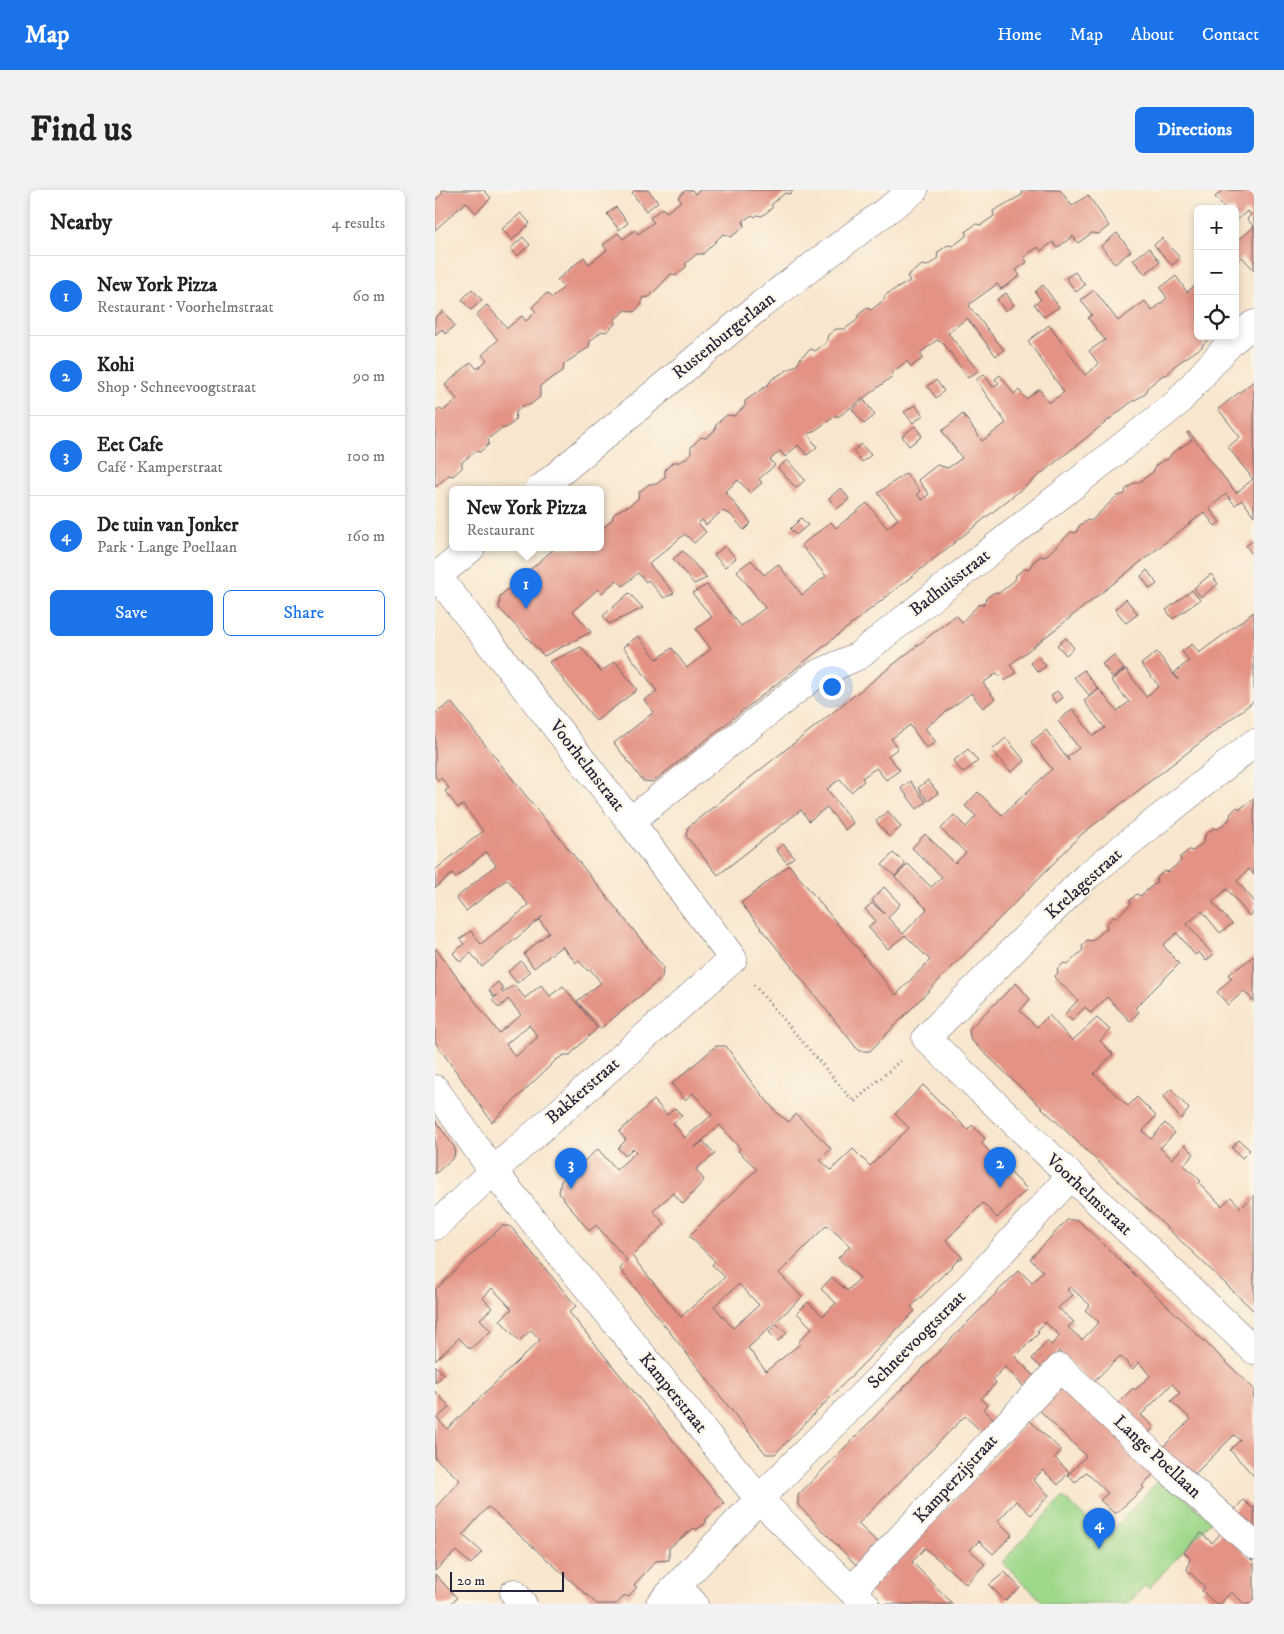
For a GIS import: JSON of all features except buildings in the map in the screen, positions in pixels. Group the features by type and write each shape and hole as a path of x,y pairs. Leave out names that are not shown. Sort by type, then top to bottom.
{"street":[{"name":"Rustenburgerlaan","path":"544,486 762,304 914,190"},
{"name":"Badhuisstraat","path":"630,821 815,675 858,656 1177,403 1232,341 1254,324"},
{"path":"436,577 467,551"},
{"name":"Voorhelmstraat","path":"436,577 630,821 733,959"},
{"name":"Krelagestraat","path":"926,1038 1087,876 1254,744"},
{"name":"Bakkerstraat","path":"435,1226 493,1171 733,959"},
{"name":"Voorhelmstraat","path":"926,1038 1254,1350"},
{"name":"Kamperstraat","path":"435,1089 493,1171 759,1499 858,1597"},
{"name":"Schneevoogtstraat","path":"677,1598 759,1499 964,1293 1070,1177"},
{"name":"Lange Poellaan","path":"1060,1368 1170,1471 1254,1545"},
{"name":"Kamperzijstraat","path":"858,1597 1060,1368"}],"path":[{"path":"733,959 854,1102 926,1038"}],"green space":[{"path":"1162,1477 1211,1521 1149,1588 1145,1585 1128,1604 1045,1604 1002,1562 1063,1497 1106,1537"}],"place":[{"name":"New York Pizza","path":"526,609"},
{"name":"Kohi","path":"1000,1188"},
{"name":"Eet Cafe","path":"571,1189"},
{"name":"De tuin van Jonker","path":"1099,1549"}]}
